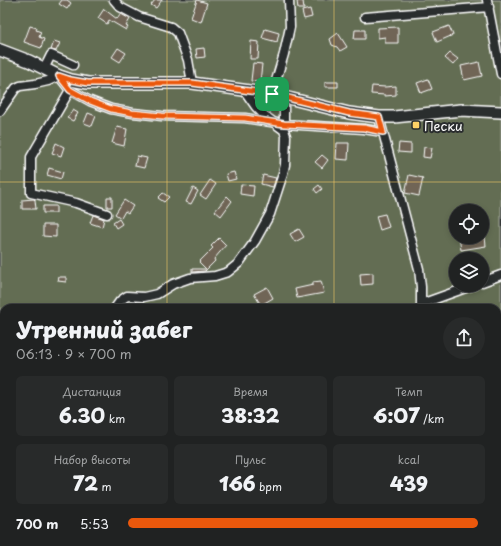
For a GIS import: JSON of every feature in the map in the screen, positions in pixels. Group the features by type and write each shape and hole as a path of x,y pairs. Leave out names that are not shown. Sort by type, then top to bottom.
{"main road":[{"path":"0,50 30,61 59,76 88,83 192,83 284,96 349,113 379,117 394,117 461,110 501,112"}],"street":[{"path":"114,0 120,7 139,17 171,27 178,33 188,60 192,83"},
{"path":"272,94 290,28 289,0"},
{"path":"365,17 488,4 501,74"},
{"path":"44,69 51,55 73,65"},
{"path":"0,111 16,88 48,81 59,76 70,90 90,101 111,109 132,113 162,116 245,118 284,124 357,128 383,132"},
{"path":"70,90 31,158 31,193 76,203 107,214"},
{"path":"118,304 127,296 144,297 157,294 173,284 190,278 215,276 228,272 239,263 255,241 270,214 282,178 285,165 286,136 284,130 265,116 256,107 244,90"},
{"path":"284,96 284,124"},
{"path":"379,117 419,269 421,304"},
{"path":"489,279 501,275"},
{"path":"426,304 456,292"}],"green space":[{"path":"0,0 501,0 501,304 0,304"}],"building":[{"path":"62,0 67,0 71,3 67,9 59,4"},
{"path":"155,0 162,0 156,8 151,5"},
{"path":"197,0 207,3 201,22 191,18"},
{"path":"297,1 303,1 304,9 298,9"},
{"path":"104,9 117,19 121,14 130,19 126,26 128,27 126,30 109,20 107,24 98,18"},
{"path":"310,9 312,17 304,19 302,11"},
{"path":"30,26 37,28 36,30 41,32 39,37 44,39 41,48 24,42"},
{"path":"449,26 453,35 437,42 433,32"},
{"path":"398,27 398,43 385,43 385,37 378,38 378,28"},
{"path":"265,29 279,33 277,42 262,38"},
{"path":"355,30 365,30 365,39 354,39"},
{"path":"338,33 347,47 340,51 337,47 332,45 330,39"},
{"path":"54,41 60,43 56,51 51,50"},
{"path":"251,41 259,42 258,59 250,59"},
{"path":"118,48 126,53 120,62 112,57"},
{"path":"204,48 205,57 197,58 196,49"},
{"path":"450,53 458,59 453,65 445,58"},
{"path":"479,62 482,76 464,80 461,66"},
{"path":"253,63 262,64 260,82 251,81"},
{"path":"428,79 432,89 421,93 417,83"},
{"path":"325,82 338,82 338,87 325,87"},
{"path":"372,86 396,86 396,95 385,96 371,94"},
{"path":"73,110 78,113 73,121 67,118"},
{"path":"88,113 96,116 92,126 84,123"},
{"path":"117,127 127,129 124,146 112,143"},
{"path":"56,143 64,147 61,156 52,153"},
{"path":"337,143 349,143 348,160 336,159"},
{"path":"399,143 411,144 411,153 398,152"},
{"path":"424,147 432,148 430,158 423,157"},
{"path":"322,155 328,160 322,168 315,162"},
{"path":"137,156 147,158 144,168 135,166"},
{"path":"49,168 63,172 61,179 47,175"},
{"path":"234,172 236,179 228,181 226,174"},
{"path":"263,175 276,178 273,187 261,184"},
{"path":"409,175 423,178 419,196 405,193"},
{"path":"210,180 216,184 206,199 200,195"},
{"path":"241,185 254,186 253,196 240,194"},
{"path":"319,185 322,189 317,193 314,189"},
{"path":"193,188 198,191 191,204 186,202"},
{"path":"163,193 169,197 164,202 158,198"},
{"path":"227,196 232,201 221,216 215,211"},
{"path":"107,197 112,197 112,207 107,207"},
{"path":"34,199 36,209 22,209 22,200"},
{"path":"124,200 133,206 128,213 125,211 121,218 115,214"},
{"path":"43,206 56,206 56,213 43,213"},
{"path":"385,214 389,227 380,230 376,216"},
{"path":"93,215 104,219 102,227 90,223"},
{"path":"119,219 122,224 116,228 113,223"},
{"path":"43,225 56,225 56,237 43,236"},
{"path":"299,229 304,237 295,242 290,234"},
{"path":"219,238 226,245 214,259 215,261 205,271 192,272 192,269 206,269 199,262 213,248 211,246"},
{"path":"460,244 486,244 486,246 461,250"},
{"path":"373,273 373,284 361,285 360,274"},
{"path":"59,277 66,277 66,282 58,281"},
{"path":"321,281 324,293 297,298 295,289 313,285 313,282"},
{"path":"267,287 273,298 260,304 254,294"}],"place":[{"name":"Пески","path":"416,125"}],"route":[{"path":"59,76 88,83 192,83 272,94 349,113 379,117 383,132 364,128 284,124 245,118 162,116 132,113 111,109 90,101 70,90 59,76"}]}
